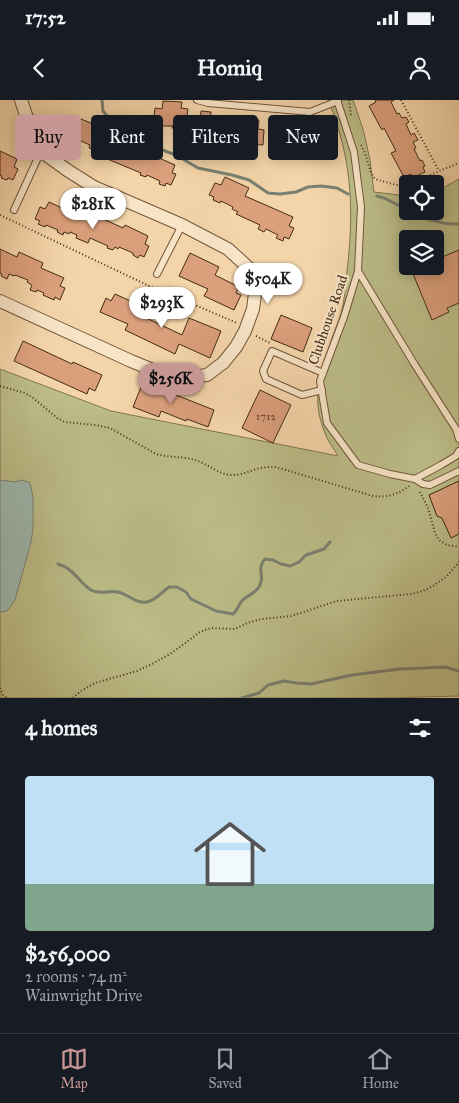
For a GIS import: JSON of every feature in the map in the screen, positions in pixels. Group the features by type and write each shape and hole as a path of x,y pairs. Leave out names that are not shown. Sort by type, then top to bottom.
{"street":[{"path":"21,100 26,115"},
{"path":"0,301 130,361 165,375 185,378 207,375 223,363 236,347 246,329 253,308 256,286 251,270 228,249 182,225 94,187 53,160"}],"lane":[{"path":"197,100 208,103 310,112 338,101"},
{"name":"Clubhouse Road","path":"338,101 354,152 361,207 358,271 344,317 320,381 327,423 358,465 415,479 423,484 430,485 459,471"},
{"path":"14,210 37,160"},
{"path":"158,274 182,225"},
{"name":"Clubhouse Road","path":"358,271 456,429 459,439"},
{"path":"322,390 302,396 266,379 263,371 272,351 323,373"},
{"path":"415,479 456,456 459,451"}],"path":[{"path":"401,100 439,171"},
{"path":"430,175 459,163"},
{"path":"375,179 399,186"},
{"path":"0,215 166,294 169,287 191,296 188,302 246,329 276,346"},
{"path":"0,386 32,396 57,418 65,422 110,428 156,454 198,460 230,475 240,475 267,467 276,467 384,498 406,489 415,479 439,540 447,545 459,547"},
{"path":"73,698 95,683 137,671 154,663 174,652 200,632 211,628 235,629 250,622 291,616 337,602 423,591 447,576 459,562"},
{"path":"0,688 3,695 7,698"}],"green space":[{"path":"328,100 353,100 363,129 370,160 374,192 399,195 399,220 444,220 444,187 459,179 459,481 429,495 437,516 442,518 451,537 459,534 459,696 390,698 0,698 0,369 111,411 338,456 328,439 318,408 321,374 343,305 351,216 346,161 338,129 338,115 333,115"}],"shaded area":[{"path":"0,480 29,482 33,498 33,529 15,600 7,611 0,612"}],"building":[{"path":"375,100 394,100 391,102 397,114 399,113 402,118 406,117 409,122 406,124 411,135 414,133 418,140 413,142 416,148 414,149 425,166 423,167 425,172 419,175 403,175 391,153 396,151 384,128 382,130 369,106 376,102"},
{"path":"163,101 182,102 181,108 188,109 187,115 173,115 173,126 163,126 163,115 154,115 155,108 162,109"},
{"path":"201,111 211,112 211,115 201,115"},
{"path":"81,119 91,123 91,149 89,148 90,145 81,141"},
{"path":"258,129 264,130 263,145 258,145"},
{"path":"0,151 15,158 17,160 14,167 18,169 13,180 1,178 2,176 0,175"},
{"path":"110,160 163,160 175,165 172,173 176,174 171,185 166,183 165,186 159,184 160,181 147,175 146,177 140,175 141,173"},
{"path":"225,177 249,188 245,196 293,217 289,226 294,228 289,239 284,237 283,241 276,238 278,235 266,229 264,232 258,229 260,225 236,214 238,212 232,209 233,207 221,201 220,203 213,200 214,197 209,195 215,183 221,185"},
{"path":"49,202 73,213 74,210 98,221 99,217 123,228 125,225 148,236 145,244 149,246 144,257 140,255 138,258 133,253 119,247 118,249 115,247 113,250 107,248 108,246 90,238 88,243 76,238 77,235 70,232 69,234 64,232 63,235 57,232 58,230 38,224 40,221 35,219 40,207 45,209"},
{"path":"0,249 17,257 19,252 43,263 41,268 64,278 60,286 65,288 60,300 55,297 54,300 37,290 36,292 30,290 32,285 27,282 28,280 9,274 7,279 1,276"},
{"path":"459,250 459,303 447,308 449,312 432,320 413,275 444,275 444,256"},
{"path":"190,253 219,267 215,275 239,287 236,293 241,295 234,310 204,296 208,289 179,276"},
{"path":"115,294 139,305 136,313 182,335 189,318 221,331 210,358 179,344 175,354 125,330 128,324 100,312 106,298 111,301"},
{"path":"281,315 312,328 303,352 271,339"},
{"path":"23,341 72,364 73,362 102,375 95,391 89,388 87,394 14,361"},
{"path":"143,382 214,410 208,427 161,411 159,417 133,407"},
{"path":"260,390 291,405 273,443 242,428"},
{"path":"459,481 459,534 451,538 442,518 437,516 429,495"}],"waterway":[{"path":"102,100 103,111 108,117 141,140 176,155 198,168 249,180 268,193 296,192 308,187 321,186 337,188 348,194"},
{"path":"377,196 399,206"},
{"path":"430,220 446,224 459,224"},
{"path":"58,564 68,569 94,591 118,592 136,600 147,602 153,600 169,587 177,587 186,592 191,599 216,611 233,614 243,600 254,593 259,587 262,578 261,566 265,559 290,566 299,562 306,555 324,549 330,542"},
{"path":"242,698 259,693 268,685 284,681 311,684 352,675 400,669 445,667 459,671"}]}
